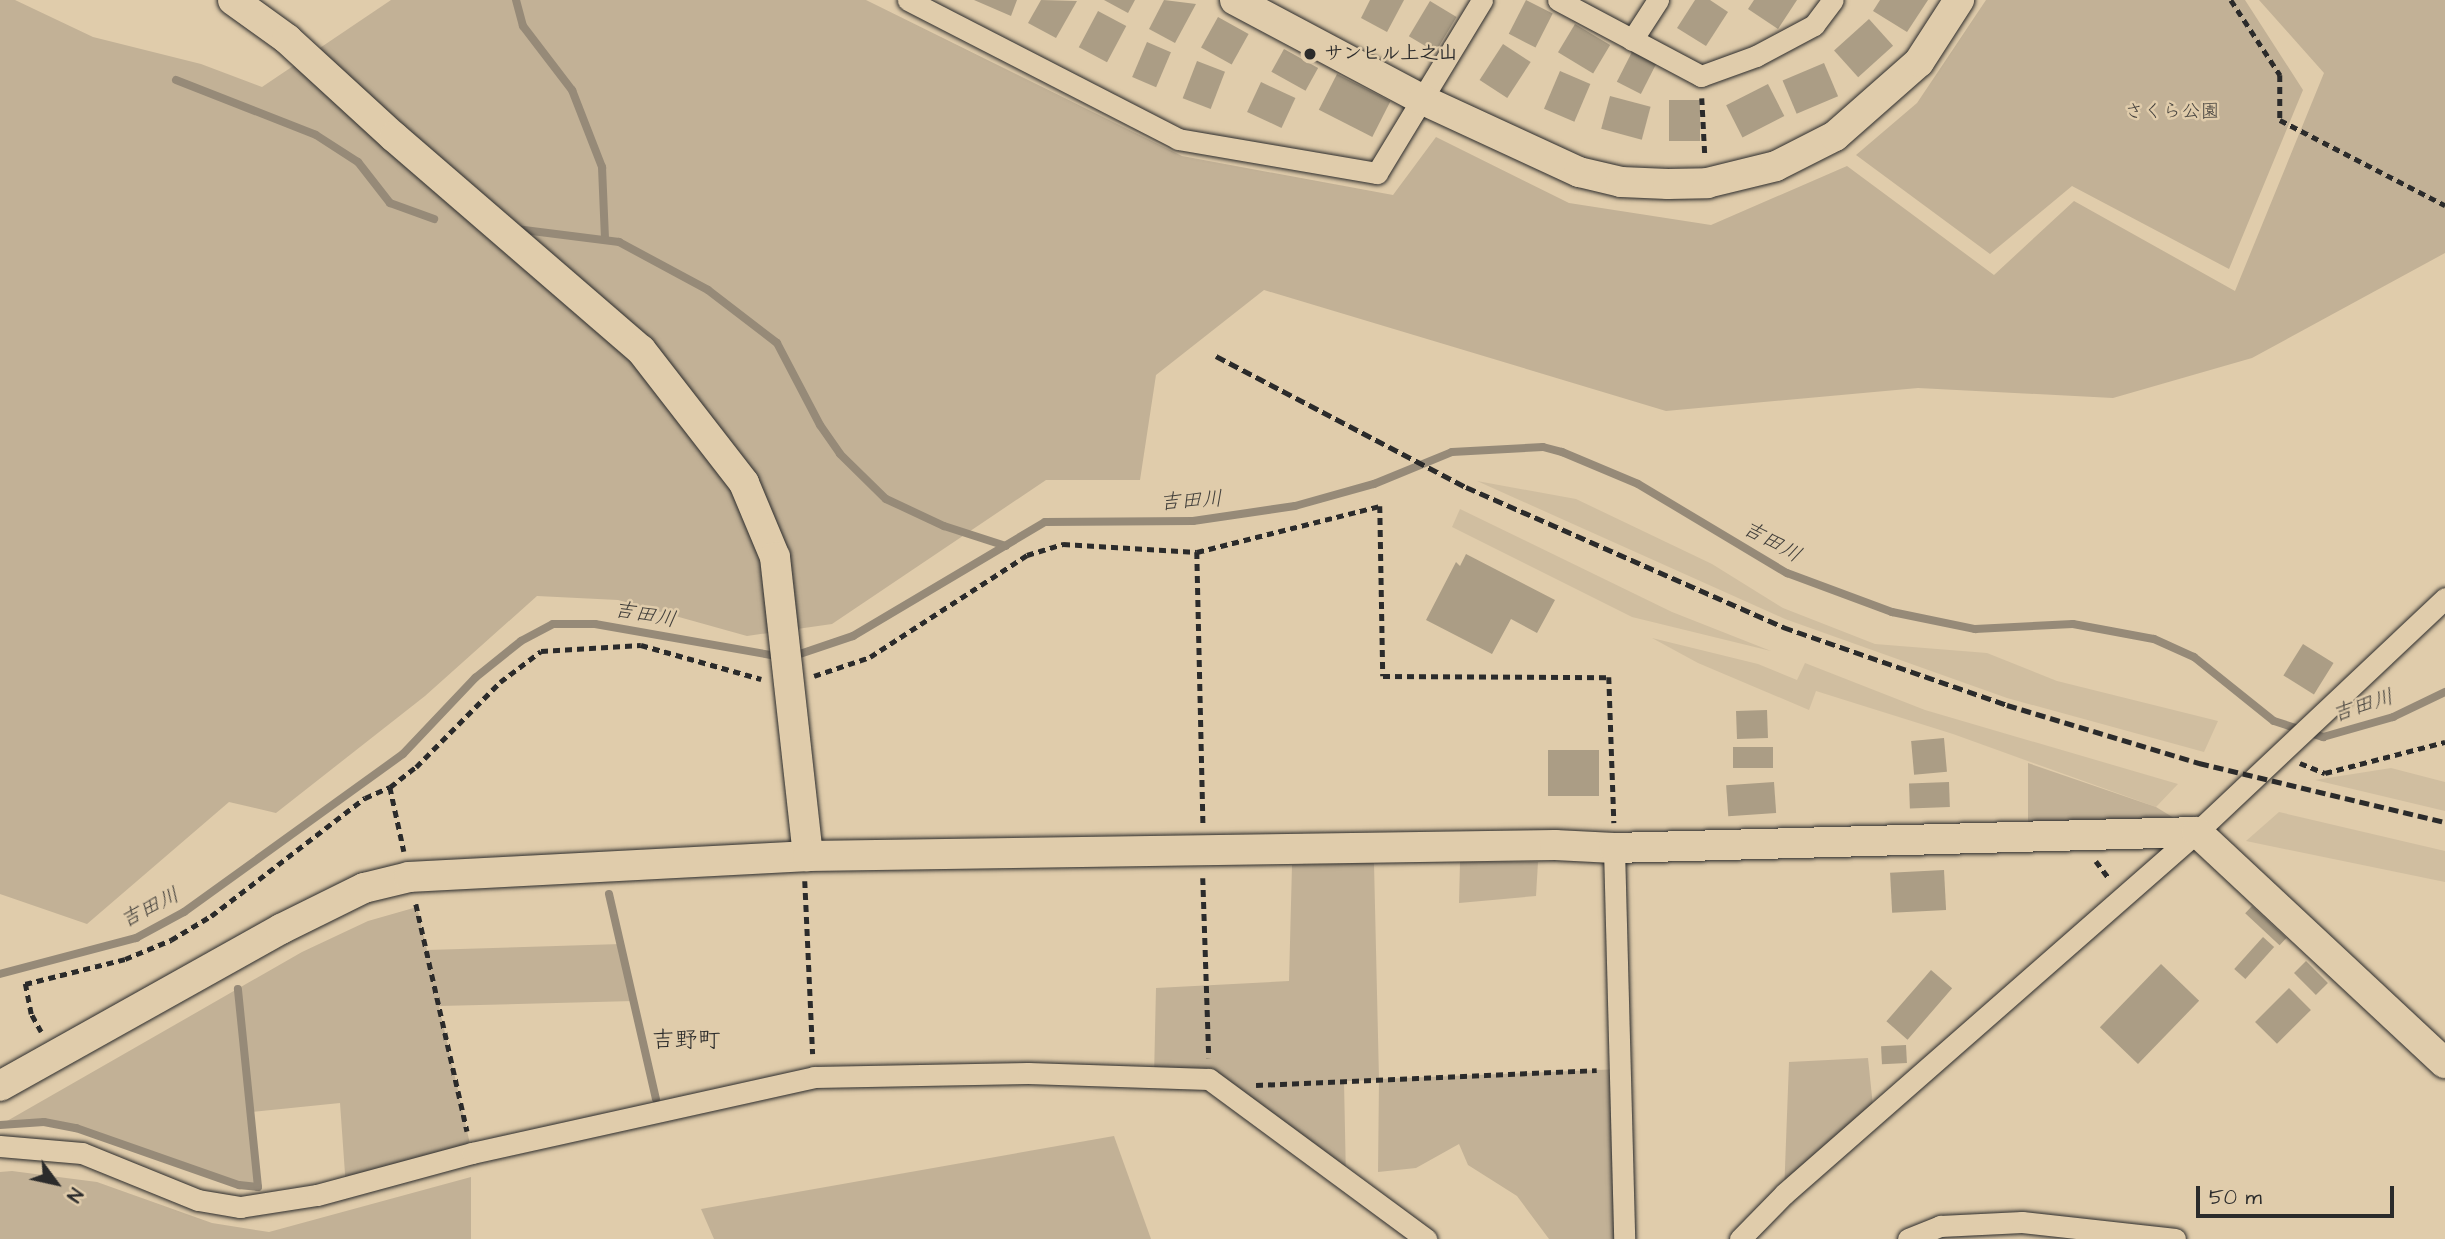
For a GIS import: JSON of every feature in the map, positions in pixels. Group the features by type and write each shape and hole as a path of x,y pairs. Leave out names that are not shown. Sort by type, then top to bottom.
{"street":[{"path":"233,0 287,39 394,137 641,351 744,483 775,557 786,630 808,856"},
{"path":"908,0 1178,139 1377,173 1482,0"},
{"path":"1235,0 1423,100 1579,172 1621,182 1707,183 1776,166 1835,136 1919,62 1959,0"},
{"path":"1558,0 1701,76 1756,56 1814,25 1833,0"},
{"path":"1632,40 1658,0"},
{"path":"1740,1239 1784,1194 2197,832 2445,598"},
{"path":"0,1086 281,929 364,888 409,877 808,856 1202,853 1555,845 1614,848 2197,832 2445,1063"},
{"path":"1614,848 1624,1239"},
{"path":"0,1146 82,1153 198,1200 240,1207 317,1195 472,1153 814,1077 1028,1073 1209,1079 1426,1239"},
{"path":"1908,1239 1940,1226 2022,1222 2175,1239"}],"path":[{"path":"2231,0 2280,75 2280,120 2445,205"},
{"path":"1701,76 1707,183"},
{"path":"54,1056 31,1014 25,984 125,959 171,940 211,916 365,798 390,787 416,767 500,682 541,651 641,645 757,678 790,676 870,657 1027,555 1063,544 1197,552 1380,506 1383,676 1609,677 1614,848"},
{"path":"1197,552 1209,1079 1248,1085 1621,1069"},
{"path":"2280,755 2325,773 2445,742"},
{"path":"390,787 472,1153"},
{"path":"808,856 804,881 814,1077"}],"shaded area":[{"path":"1477,481 1576,499 1712,564 1783,608 1875,644 1987,653 2057,681 2218,721 2204,752 2007,698 1785,619"},
{"path":"1460,509 1672,612 1771,651 1632,617 1452,527"},
{"path":"1652,638 1758,664 1797,680 1805,663 1925,710 2178,784 2156,807 1953,734 1816,691 1809,710 1698,663"},
{"path":"2391,768 2445,782 2445,811 2315,780"},
{"path":"2279,812 2445,851 2445,882 2246,841"}],"green space":[{"path":"0,0 15,0 93,37 201,64 262,87 391,0 866,0 1182,156 1393,195 1436,137 1569,203 1711,225 1847,166 1994,275 2074,201 2235,291 2324,73 2259,0 2445,0 2445,253 2252,358 2113,398 1918,388 1666,411 1264,290 1156,375 1140,480 1046,480 832,624 747,636 618,600 537,596 425,696 276,813 229,802 87,924 0,894"},
{"name":"さくら公園","path":"1986,0 2245,0 2303,90 2229,269 2072,186 1990,254 1856,155 1917,103"},
{"path":"2028,763 2156,807 2197,832 2028,837"},
{"path":"1460,862 1538,862 1536,896 1459,903"},
{"path":"1374,863 1379,1079 1621,1069 1624,1239 1549,1239 1517,1196 1468,1165 1459,1144 1416,1168 1378,1172 1379,1080 1344,1081 1346,1180 1209,1079 1154,1077 1156,988 1289,981 1292,865"},
{"path":"417,907 427,950 621,944 634,1001 439,1006 472,1153 346,1188 340,1103 251,1112 258,1187 239,1185 76,1128 44,1122 0,1125 302,952 368,921"},
{"path":"1868,1058 1874,1116 1784,1194 1789,1062"},
{"path":"1114,1136 1151,1239 714,1239 701,1209"},
{"path":"12,1171 97,1182 212,1223 269,1232 471,1177 471,1239 0,1239 0,1172"}],"building":[{"path":"974,0 1017,0 1011,16"},
{"path":"1041,0 1077,1 1056,38 1028,23"},
{"path":"1104,0 1135,0 1128,13"},
{"path":"1164,0 1196,4 1175,43 1149,29"},
{"path":"1370,0 1404,0 1387,32 1361,18"},
{"path":"1526,0 1553,14 1535,47 1509,34"},
{"path":"1695,0 1710,0 1728,12 1706,46 1677,28"},
{"path":"1754,0 1797,0 1778,29 1748,9"},
{"path":"1880,0 1928,0 1907,32 1873,11"},
{"path":"1430,1 1457,17 1435,52 1409,36"},
{"path":"1098,11 1126,26 1107,62 1079,47"},
{"path":"1218,17 1249,34 1232,65 1201,48"},
{"path":"1869,19 1893,46 1858,77 1834,50"},
{"path":"1575,24 1610,45 1593,73 1558,52"},
{"path":"1147,42 1171,52 1156,87 1132,77"},
{"path":"1503,44 1531,62 1507,98 1480,80"},
{"path":"1635,46 1659,58 1641,94 1617,82"},
{"path":"1284,49 1318,68 1306,91 1271,72"},
{"path":"1197,61 1225,72 1211,109 1183,98"},
{"path":"1824,63 1838,96 1797,114 1783,81"},
{"path":"1560,71 1590,84 1574,122 1544,109"},
{"path":"1337,74 1390,101 1372,137 1319,110"},
{"path":"1261,82 1295,98 1281,128 1247,112"},
{"path":"1768,84 1784,116 1742,137 1726,105"},
{"path":"1610,96 1651,107 1642,140 1601,129"},
{"path":"1669,100 1700,100 1700,141 1669,141"},
{"path":"1466,554 1555,600 1537,633 1511,619 1492,654 1426,620 1456,562 1460,566"},
{"path":"2303,644 2334,663 2314,694 2283,675"},
{"path":"1767,710 1768,738 1737,739 1736,711"},
{"path":"1944,738 1947,772 1914,775 1911,741"},
{"path":"1733,747 1773,747 1773,768 1733,768"},
{"path":"1548,750 1599,750 1599,796 1548,796"},
{"path":"1774,782 1776,813 1728,816 1726,785"},
{"path":"1949,782 1950,807 1910,808 1909,783"},
{"path":"1944,870 1946,910 1892,913 1890,873"},
{"path":"2252,906 2286,938 2280,945 2245,913"},
{"path":"2263,937 2274,947 2245,979 2234,969"},
{"path":"2306,961 2328,983 2316,995 2294,973"},
{"path":"2161,964 2199,1001 2138,1064 2100,1027"},
{"path":"1931,970 1952,988 1908,1040 1886,1021"},
{"path":"2289,988 2311,1010 2277,1044 2255,1022"},
{"path":"1906,1045 1907,1063 1882,1064 1881,1046"}],"waterway":[{"path":"516,0 523,26 572,90 602,167 605,240"},
{"path":"176,80 316,135 358,162 390,203 434,219"},
{"path":"516,229 619,242 708,290 777,343 820,425 840,454 886,499 944,526 1006,546"},
{"name":"吉田川","path":"0,974 136,938 184,912 403,754 475,678 521,641 553,624 595,624 788,658 853,636 1045,522 1193,521 1295,506 1374,484 1452,452 1543,447 1562,452 1638,484 1787,573 1892,612 1975,629 2073,624 2154,639 2194,657 2274,721 2323,737 2393,717 2445,692"},
{"path":"609,894 656,1099"},
{"path":"0,1125 44,1122 76,1128 239,1185 258,1187 238,989"}],"railway":[{"path":"1216,356 1466,487 1783,627 2007,705 2199,763 2445,822"}],"place":[{"name":"サンヒル上之山","path":"1310,54"}],"district":[{"name":"吉野町","path":"686,1040"}]}
